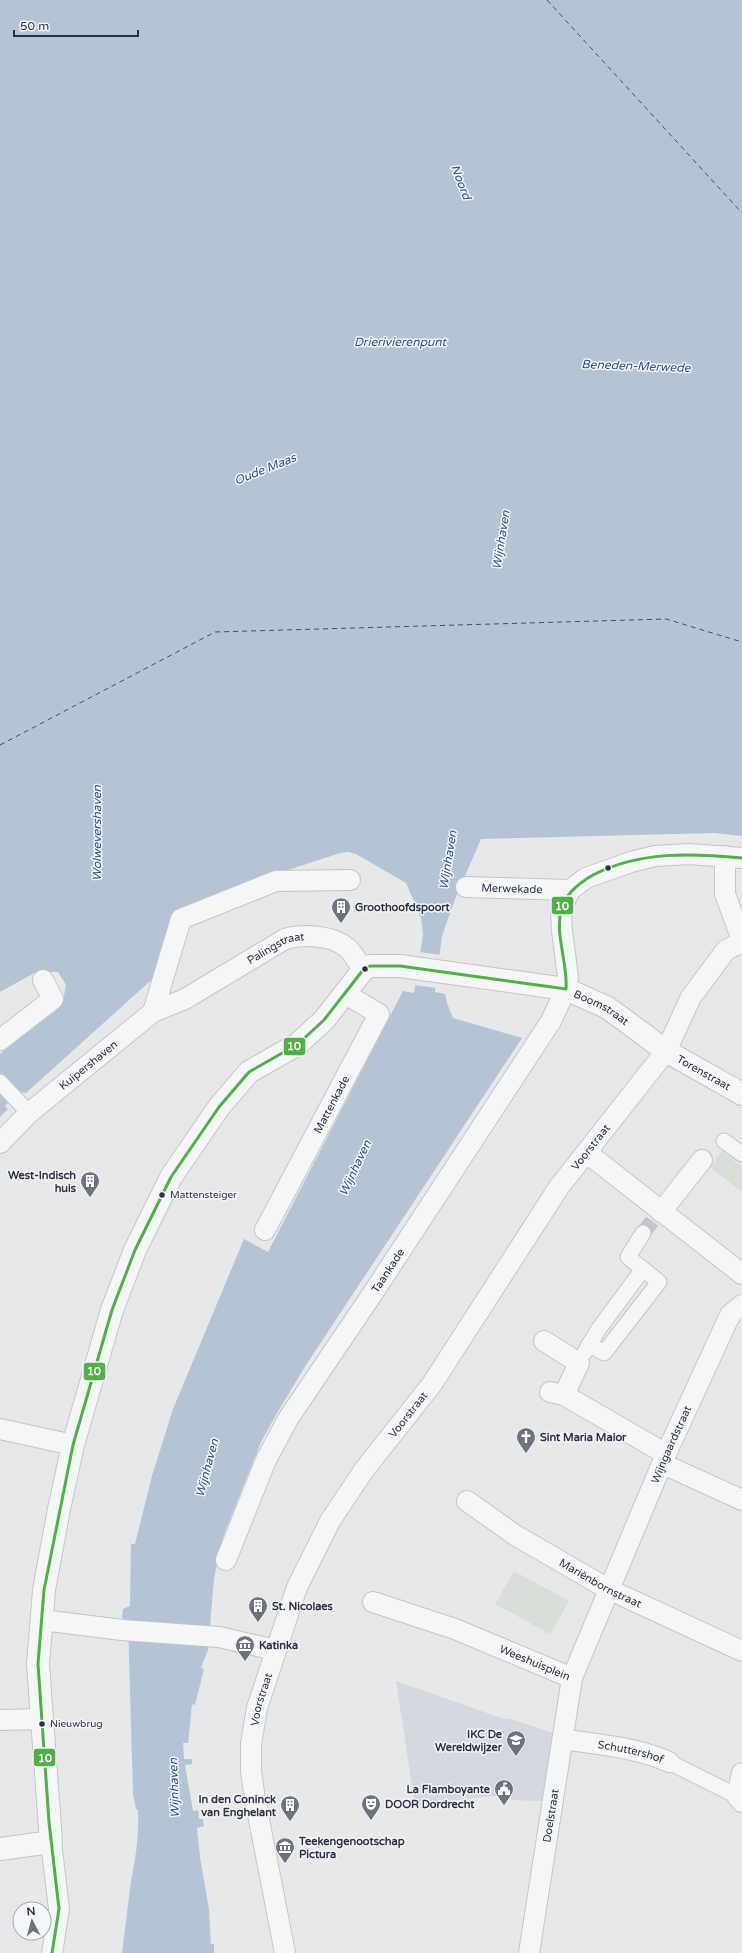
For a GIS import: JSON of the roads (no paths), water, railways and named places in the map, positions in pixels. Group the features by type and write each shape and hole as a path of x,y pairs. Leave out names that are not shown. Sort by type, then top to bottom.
{"street":[{"path":"566,989 568,977 562,931 562,910 570,890 586,878 643,859 655,856 690,854 733,857 726,894 741,937"},
{"path":"153,1012 182,919 276,881 350,880"},
{"name":"Merwekade","path":"466,887 570,890"},
{"name":"Palingstraat","path":"186,999 285,939 293,936 314,937 338,942 347,948 363,970"},
{"name":"Voorstraat","path":"285,1953 251,1771 250,1744 257,1708 297,1587 330,1521 364,1470 432,1384 559,1187 666,1051 691,997 726,950 741,937"},
{"name":"Boomstraat","path":"363,970 370,966 384,965 439,971 566,989 608,1008 666,1051"},
{"path":"52,1953 59,1909 51,1842 38,1664 44,1590 58,1509 73,1445 112,1310 134,1250 171,1177 219,1107 249,1072 298,1044 324,1020 363,970"},
{"path":"0,1040 53,999 43,980"},
{"name":"Taankade","path":"226,1560 266,1460 288,1419 373,1293 542,1035 566,989"},
{"name":"Mattenkade","path":"265,1230 379,1014 344,993"},
{"name":"Kuipershaven","path":"0,1143 29,1113 153,1012 186,999"},
{"name":"Torenstraat","path":"666,1051 742,1094"},
{"path":"0,1082 29,1113"},
{"path":"724,1142 742,1154"},
{"path":"587,1153 657,1216 742,1274"},
{"path":"657,1216 702,1160"},
{"path":"589,1344 604,1353 659,1282 628,1257 643,1233"},
{"path":"643,1269 589,1344 579,1363 557,1393 664,1459 742,1500"},
{"name":"Wijngaardstraat","path":"608,1589 664,1459 730,1315 742,1305"},
{"path":"544,1341 579,1363"},
{"path":"0,1429 73,1445"},
{"name":"Mariënbornstraat","path":"467,1501 515,1535 608,1589 742,1651"},
{"name":"Weeshuisplein","path":"373,1602 455,1629 572,1678 608,1589"},
{"path":"42,1620 122,1630 218,1638 275,1650"},
{"name":"Doelstraat","path":"529,1953 572,1678"},
{"path":"0,1720 41,1719"},
{"name":"Schuttershof","path":"563,1739 626,1749 656,1756 740,1799"},
{"path":"740,1799 742,1773"},
{"path":"0,1849 51,1842"}],"water":[{"name":"Drierivierenpunt","path":"0,0 742,0 742,836 715,833 481,839 455,899 442,936 435,992 445,994 453,1018 522,1038 306,1365 277,1413 261,1442 223,1537 214,1578 208,1650 201,1668 204,1669 195,1705 192,1704 188,1743 183,1743 184,1759 192,1759 192,1764 185,1765 193,1811 198,1810 199,1819 203,1819 204,1826 197,1828 200,1857 209,1910 211,1944 214,1944 214,1953 122,1953 138,1838 138,1810 136,1809 133,1794 128,1620 122,1618 123,1609 130,1606 131,1544 135,1544 152,1476 173,1409 244,1239 268,1252 403,991 414,993 423,934 421,918 406,883 356,854 348,852 340,853 212,895 176,910 173,913 158,974 26,1093 18,1092 5,1106 8,1109 0,1117 0,1054 64,996 66,985 58,972 36,972 0,992"}],"tunnel":[{"path":"643,1233 653,1220"}],"place":[{"name":"Groothoofdspoort","path":"341,924"},
{"name":"Mattensteiger","path":"162,1195"},
{"name":"West-Indisch huis","path":"90,1198"},
{"name":"Sint Maria Maior","path":"526,1454"},
{"name":"St. Nicolaes","path":"258,1623"},
{"name":"Katinka","path":"245,1662"},
{"name":"Nieuwbrug","path":"42,1724"},
{"name":"IKC De Wereldwijzer","path":"516,1757"},
{"name":"La Flamboyante","path":"504,1806"},
{"name":"DOOR Dordrecht","path":"371,1821"},
{"name":"In den Coninck van Enghelant","path":"290,1822"},
{"name":"Teekengenootschap Pictura","path":"285,1864"}],"water label":[{"name":"Noord","path":"461,182"},
{"name":"Beneden-Merwede","path":"636,366"},
{"name":"Oude Maas","path":"265,469"},
{"name":"Wijnhaven","path":"501,540"},
{"name":"Wolwevershaven","path":"97,833"},
{"name":"Wijnhaven","path":"448,860"},
{"name":"Wijnhaven","path":"355,1168"},
{"name":"Wijnhaven","path":"207,1468"},
{"name":"Wijnhaven","path":"174,1788"}]}
